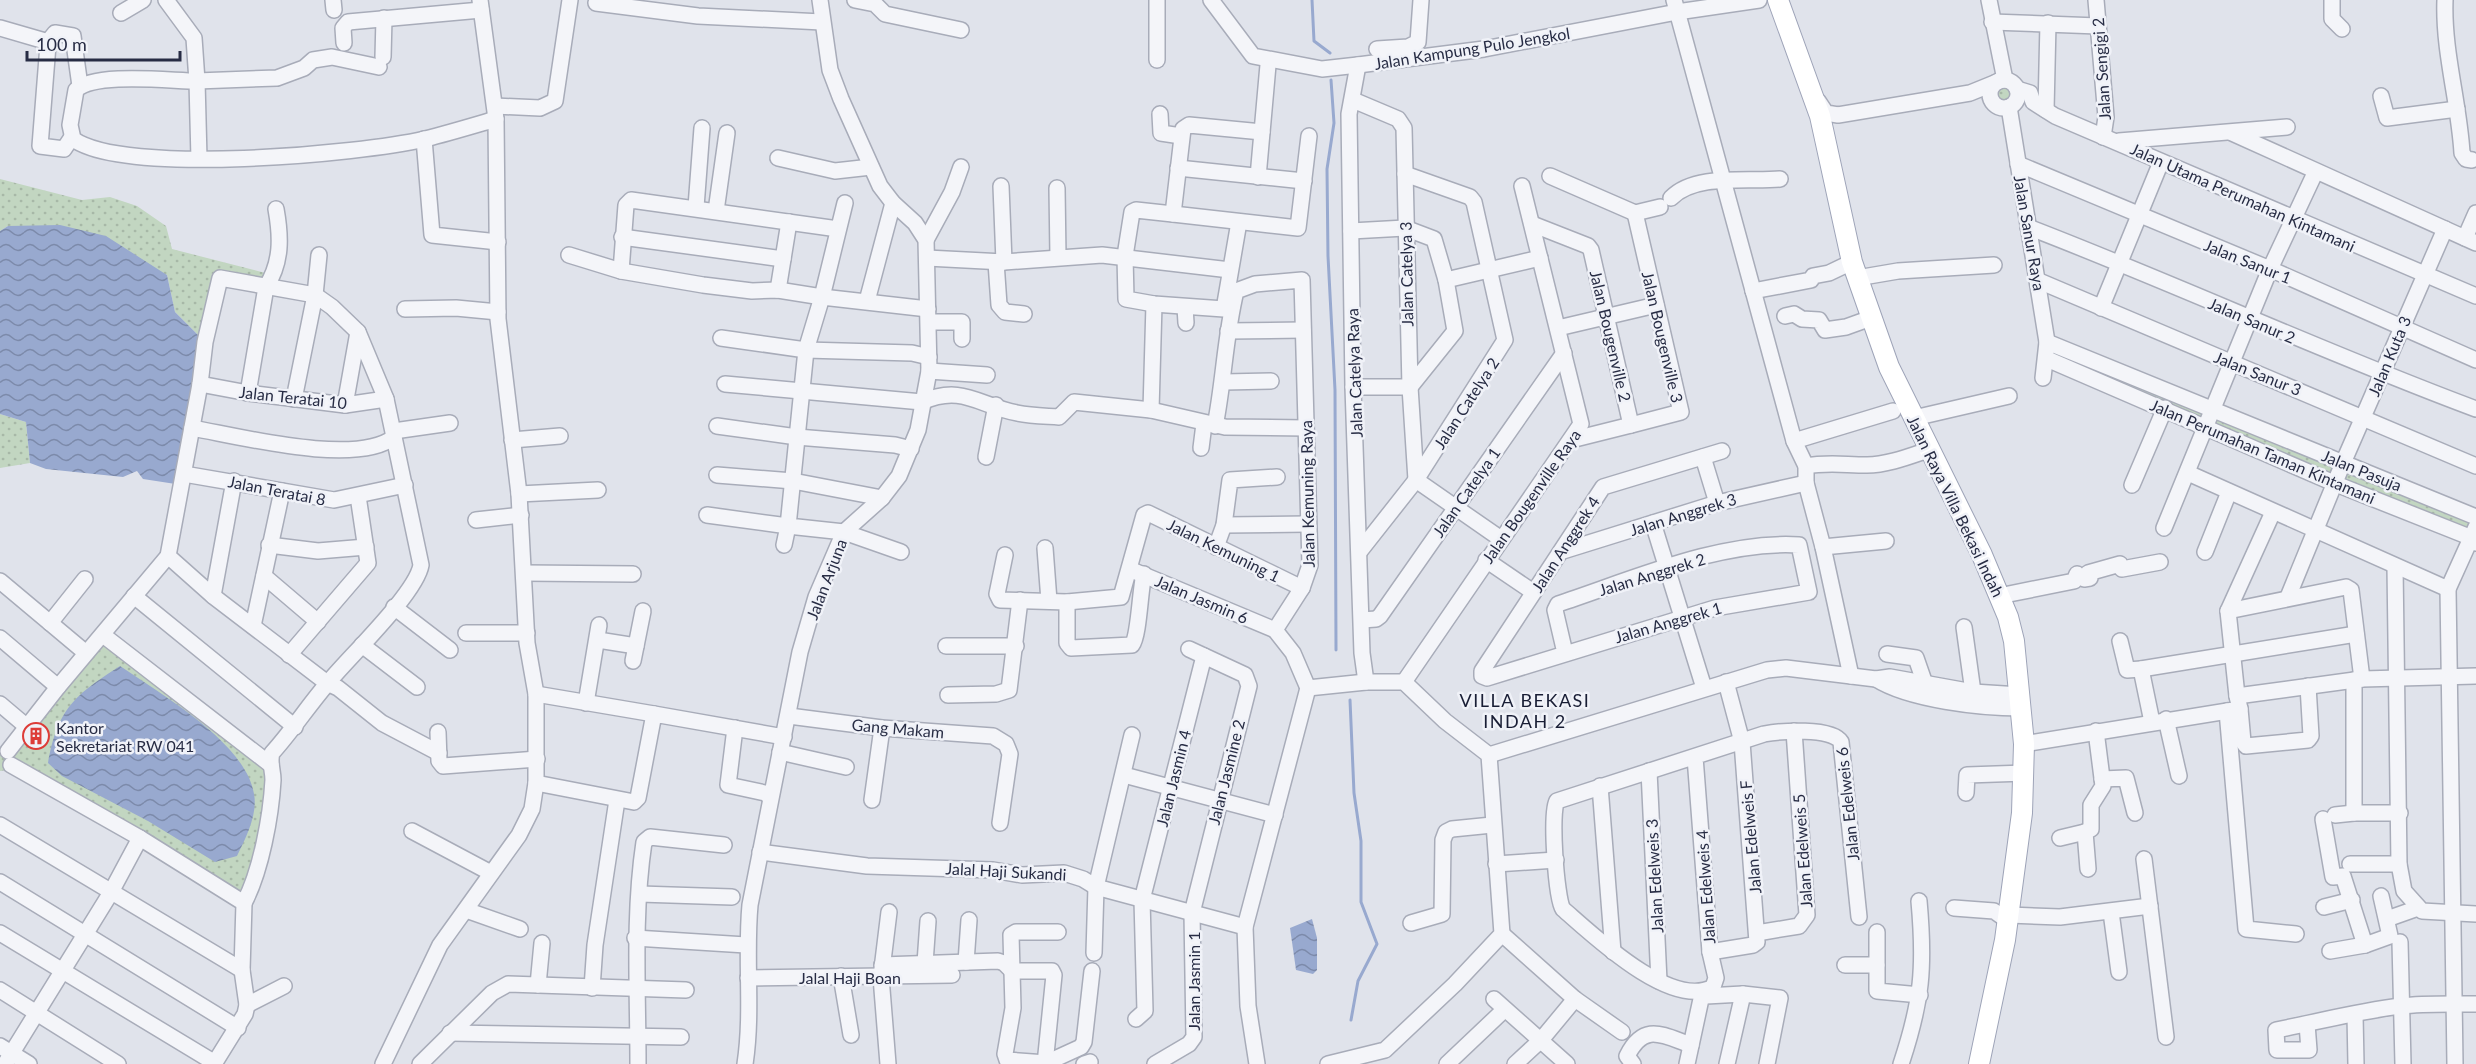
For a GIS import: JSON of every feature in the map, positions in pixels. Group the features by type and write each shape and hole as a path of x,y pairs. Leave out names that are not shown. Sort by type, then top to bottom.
{"main road":[{"name":"Jalan Raya Villa Bekasi Indah","path":"1778,0 1820,116 1854,270 1889,367 1999,596 2014,641 2021,701 2025,773 2008,918 1989,1028 1979,1064"}],"street":[{"path":"121,13 143,0"},
{"path":"166,0 194,38 199,159"},
{"path":"384,18 381,62 333,57 313,60 304,68 277,78 102,81 80,86 75,92 70,118 72,137 75,141 138,157 199,159 361,150 424,139 495,113 559,106 558,96 570,0"},
{"path":"576,0 698,16 822,22"},
{"path":"820,0 830,70 871,167 880,186 893,203 915,223 926,240 952,192 962,167"},
{"path":"855,0 875,4 885,14 961,30"},
{"path":"1156,60 1157,0"},
{"name":"Jalan Kampung Pulo Jengkol","path":"1211,0 1252,56 1329,68 1484,49 1680,5 1759,0"},
{"path":"1377,49 1417,44 1421,0"},
{"path":"1989,0 1992,22 2008,83 2017,99 2009,106 1997,105 1991,96 1992,87 2008,83"},
{"name":"Jalan Sengigi 2","path":"2096,0 2109,139"},
{"path":"2332,0 2332,19 2342,29"},
{"path":"2445,0 2444,26 2462,153 2466,159 2472,160"},
{"path":"344,43 343,28 346,22 481,5 495,113 498,312 521,515 527,633 536,694 537,759 532,809 519,835 441,945 383,1064"},
{"path":"1680,5 1722,178 1794,441 1806,466 1806,483 1823,547 1851,676"},
{"path":"1992,22 2098,26"},
{"path":"2046,110 2048,23"},
{"path":"0,28 47,43"},
{"path":"72,137 63,149 42,148 39,144 47,43 55,33 73,36 80,86"},
{"path":"1258,177 1268,65"},
{"name":"Jalan Catelya Raya","path":"1358,65 1349,114 1353,387 1366,682"},
{"path":"1806,76 1826,113 1838,116 1970,93 2008,83"},
{"name":"Jalan Utama Perumahan Kintamani","path":"2008,83 2030,93 2033,102 2046,110 2109,139 2476,296"},
{"path":"2380,96 2387,118 2457,109"},
{"name":"Jalan Catelya 3","path":"1353,100 1401,123 1405,174 1410,387 1416,480"},
{"name":"Jalan Sanur Raya","path":"2009,106 2047,342 2047,359 2043,378"},
{"path":"1160,114 1161,133 1180,136"},
{"path":"1173,214 1180,136 1183,129 1190,125 1262,132"},
{"path":"2109,139 2232,133 2287,127"},
{"path":"696,207 702,129"},
{"path":"716,211 727,133"},
{"path":"2232,133 2315,173 2470,241 2476,213"},
{"path":"1239,222 1224,309 1185,315 1154,304 1129,301 1126,298 1125,256 1134,211 1298,228 1309,136"},
{"path":"424,139 432,235 498,242"},
{"path":"778,158 835,171 871,167"},
{"path":"2100,308 2140,217 2161,162"},
{"name":"Jalan Sanur 1","path":"2018,164 2140,217 2270,269 2476,360"},
{"path":"1178,168 1304,181"},
{"path":"2164,528 2270,269 2315,173"},
{"name":"Jalan Catelya 2","path":"1360,551 1416,480 1505,343 1473,200 1405,174"},
{"path":"1550,176 1635,213 1665,202 1680,190 1722,178 1754,182 1780,178"},
{"path":"1001,186 999,305 1005,312 1024,314"},
{"name":"Jalan Bougenville Raya","path":"1404,682 1486,560 1579,429 1581,418 1522,186"},
{"path":"1057,188 1058,256"},
{"path":"621,271 626,205 632,200 696,207 838,229"},
{"path":"784,545 788,526 806,350 822,297 845,202"},
{"path":"867,301 893,203"},
{"path":"248,393 266,287 273,275 281,241 276,209"},
{"name":"Jalan Bougenville 3","path":"1631,425 1684,411 1635,213"},
{"path":"778,290 789,222"},
{"name":"Jalan Bougenville 2","path":"1532,224 1589,248 1607,316 1631,425 1571,440"},
{"name":"Jalan Sanur 2","path":"2028,227 2119,262 2381,374 2476,409"},
{"path":"1351,231 1405,228 1434,239 1446,280 1454,333 1410,387 1353,387"},
{"name":"Jalan Kuta 3","path":"2289,597 2343,463 2445,229"},
{"path":"622,237 783,259"},
{"name":"Jalan Arjuna","path":"746,1064 749,1037 746,945 770,796 789,716 800,652 816,597 844,532 882,498 899,476 911,449 929,364 926,240"},
{"path":"294,399 315,295 319,255"},
{"path":"569,255 621,271 703,285 752,291 778,290 867,301 962,322 962,339"},
{"path":"927,258 1000,262 1058,256 1125,256 1230,270"},
{"path":"1446,280 1540,258"},
{"path":"1753,291 1811,280 1813,276 1854,270 1898,271 1994,265"},
{"path":"0,933 214,1063 238,1028 247,1005 242,970 244,903 253,881 267,822 273,779 272,753 295,727 327,683 362,645 418,575 420,565 386,399 358,332 332,307 315,295 220,278 205,342 200,384 168,556 3,755 244,903"},
{"name":"Jalan Kemuning Raya","path":"1228,331 1236,291 1255,284 1303,281 1310,565 1302,588 1275,630"},
{"name":"Jalan Sanur 3","path":"2039,281 2476,466"},
{"path":"1151,411 1154,304"},
{"path":"1558,328 1656,304"},
{"path":"405,309 456,308 498,312"},
{"path":"1785,316 1794,314 1800,319 1819,320 1825,330 1846,327 1871,318"},
{"path":"1201,448 1224,382 1228,331 1303,330"},
{"path":"345,405 358,332"},
{"path":"722,338 806,350 912,353 929,364 987,375"},
{"name":"Jalan Pasuja","path":"2047,342 2476,517"},
{"name":"Jalan Catelya 1","path":"1362,620 1376,619 1380,616 1564,353"},
{"name":"Jalan Perumahan Taman Kintamani","path":"2047,359 2165,408 2336,484 2475,536"},
{"path":"1224,382 1271,381"},
{"name":"Jalan Teratai 10","path":"200,384 248,393 345,405 386,399"},
{"path":"725,384 922,402 939,394 958,395 1016,413 1059,417 1074,402 1151,411 1210,425 1306,428"},
{"path":"1914,418 2009,396"},
{"path":"986,457 996,405"},
{"path":"2132,485 2165,408"},
{"path":"1794,441 1893,411"},
{"path":"192,428 328,451 383,443 394,434 450,423"},
{"path":"717,426 797,437 895,445 911,449"},
{"path":"512,440 560,436"},
{"path":"1806,466 1826,462 1868,465 1891,462 1930,449"},
{"name":"Jalan Anggrek 4","path":"1482,676 1482,671 1603,487 1722,451"},
{"path":"1703,457 1717,502"},
{"path":"2188,473 2448,589"},
{"name":"Jalan Teratai 8","path":"184,474 234,481 334,501 405,485"},
{"path":"717,475 793,481 882,498"},
{"path":"1216,547 1224,525 1230,480 1277,477"},
{"path":"1416,480 1501,539"},
{"path":"213,596 234,481"},
{"name":"Jalan Anggrek 3","path":"1563,551 1717,502 1806,483"},
{"path":"519,494 598,490"},
{"path":"253,626 282,491"},
{"path":"2205,552 2229,492"},
{"path":"289,655 368,563 358,496"},
{"path":"2273,512 2228,611 2233,652 2246,929 2296,934"},
{"path":"707,514 844,532 901,552"},
{"name":"Jalan Kemuning 1","path":"1127,569 1146,514 1302,588"},
{"path":"476,520 521,515"},
{"path":"1653,523 1704,688"},
{"path":"1224,525 1308,524"},
{"path":"2455,1064 2448,589 2475,536"},
{"path":"1823,547 1886,541"},
{"path":"269,545 318,551 366,548"},
{"name":"Jalan Anggrek 2","path":"1565,653 1555,610 1558,604 1667,568 1747,548 1798,545"},
{"name":"Jalan Anggrek 1","path":"1482,676 1487,678 1682,617 1743,601 1807,593 1810,586 1798,545"},
{"path":"1045,548 1049,601"},
{"path":"1005,555 998,599 1068,602 1121,597 1138,601"},
{"path":"168,556 213,596 382,723 439,753"},
{"path":"1486,560 1533,592"},
{"path":"1999,596 2074,581 2077,574 2084,579 2090,578 2088,573 2120,564 2122,569 2130,569 2160,562"},
{"path":"2395,566 2394,632 2398,676 2399,864 2402,886 2422,911 2476,914"},
{"path":"1121,597 1127,569"},
{"name":"Jalan Jasmin 6","path":"1127,569 1144,574 1275,630"},
{"path":"525,573 633,574"},
{"path":"1068,602 1068,643 1072,648 1133,645 1138,628 1138,601 1144,574"},
{"path":"264,576 318,622"},
{"path":"50,623 85,579"},
{"path":"0,581 86,653"},
{"path":"2228,611 2346,587 2350,590 2356,634 2358,680 2354,813"},
{"path":"134,596 295,727"},
{"path":"948,695 1007,692 1010,688 1016,646 1020,600"},
{"path":"394,606 450,650"},
{"path":"585,703 599,632 635,653 643,611"},
{"path":"1964,627 1973,692"},
{"path":"1257,1064 1248,1006 1245,927 1308,688 1293,653 1275,630"},
{"path":"466,633 527,633"},
{"path":"2120,641 2127,670 2356,634"},
{"path":"103,635 271,765"},
{"path":"0,638 58,687"},
{"path":"362,645 417,687"},
{"path":"946,646 1016,646"},
{"name":"Jalan Jasmine 2","path":"1189,649 1245,675 1248,683 1192,913"},
{"path":"1887,654 1915,657 1925,684"},
{"name":"Jalan Jasmin 4","path":"1136,1019 1145,1011 1142,900 1204,656"},
{"path":"1489,755 1704,688 1786,668 1876,679 1890,677 2021,701"},
{"path":"2141,669 2179,776"},
{"path":"2024,744 2235,705 2308,686 2398,676 2476,676"},
{"path":"1876,679 1904,692 1977,706 2021,701"},
{"path":"1308,688 1366,682 1404,682 1446,721 1489,755 1492,825 1502,934 1575,999 1622,1032"},
{"name":"Jalan Edelweis F","path":"1726,682 1742,742 1757,933"},
{"path":"2235,705 2246,746 2308,740 2311,736 2308,686"},
{"path":"536,694 735,728 846,767"},
{"path":"0,704 26,726"},
{"path":"536,783 617,800 637,801 654,714"},
{"name":"Gang Makam","path":"789,716 882,728 993,736 1006,744 1010,759 1000,823"},
{"path":"735,728 729,785 770,796"},
{"path":"872,800 882,728"},
{"name":"Jalan Edelweis 6","path":"1556,860 1554,803 1764,734 1794,731 1833,734 1841,742 1859,917"},
{"name":"Jalan Edelweis 5","path":"1757,933 1799,926 1807,915 1794,731"},
{"path":"2060,838 2091,829 2090,809 2103,786 2096,731"},
{"path":"438,732 440,763 443,766 537,759"},
{"path":"1094,953 1096,887 1132,735"},
{"name":"Jalan Edelweis 4","path":"1659,981 1686,992 1707,990 1716,982 1710,952 1695,757"},
{"name":"Jalan Edelweis 3","path":"1648,771 1659,981"},
{"path":"1966,793 1967,775 2025,773"},
{"path":"1124,775 1218,802 1275,815"},
{"path":"2102,779 2126,778 2135,813"},
{"path":"1600,786 1613,952"},
{"path":"592,988 617,800"},
{"path":"2365,945 2343,876 2333,877 2329,817 2354,813 2400,813"},
{"path":"0,825 110,894 242,970"},
{"path":"1412,923 1442,914 1443,840 1446,832 1452,829 1492,825"},
{"path":"412,831 490,873"},
{"path":"2085,832 2088,869"},
{"path":"638,1064 639,989 635,939 644,842 650,837 724,845"},
{"path":"29,1064 5,1054 37,1012 110,894 140,838"},
{"name":"Jalal Haji Sukandi","path":"760,852 867,866 993,870 1022,875 1064,873 1083,879 1096,887 1245,927"},
{"path":"2144,859 2166,1037"},
{"path":"1496,864 1556,860 1560,906 1613,952 1659,981"},
{"path":"2350,864 2399,864"},
{"path":"0,882 84,936 238,1028"},
{"path":"640,894 732,897"},
{"path":"2330,951 2365,945 2390,936 2381,896"},
{"path":"2324,907 2352,900"},
{"path":"1901,1064 1920,995 1924,956 1920,901"},
{"path":"1954,908 1994,911 2008,918 2060,917 2150,906"},
{"path":"2387,919 2418,908"},
{"path":"466,910 520,929"},
{"path":"888,1064 882,971 889,912"},
{"path":"2111,912 2119,972"},
{"name":"Jalan Jasmin 1","path":"1155,1064 1189,1044 1194,1036 1192,913"},
{"path":"966,962 969,920"},
{"path":"925,963 928,921"},
{"path":"1058,932 1013,933 1011,936 1013,1008 1005,1054 1007,1060 1046,1063 1083,1045 1092,971"},
{"path":"1877,932 1877,991 1920,995"},
{"path":"1710,952 1755,944 1757,933"},
{"path":"1336,1063 1385,1057 1502,934"},
{"path":"635,939 746,945"},
{"path":"2400,942 2403,1064"},
{"path":"538,985 542,944"},
{"path":"882,971 925,963 998,961 1012,971 1051,971 1054,974 1046,1063"},
{"path":"1845,965 1877,965"},
{"name":"Jalal Haji Boan","path":"748,978 841,976 882,971 952,975"},
{"path":"841,976 851,1035"},
{"path":"420,1064 500,987 538,985 686,990"},
{"path":"247,1005 284,986"},
{"path":"0,990 118,1064"},
{"path":"1727,1064 1743,994"},
{"path":"1687,1064 1703,998 1743,994 1778,996 1780,999 1767,1064"},
{"path":"1515,1064 1541,1040 1575,999"},
{"path":"2307,1024 2401,1006 2476,1004"},
{"path":"1447,1064 1499,1005 1566,1064"},
{"path":"2355,1015 2356,1064"},
{"path":"450,1033 681,1037"},
{"path":"1633,1064 1629,1062 1627,1056 1633,1044 1648,1033 1656,1033 1690,1045"}],"green space":[{"path":"2011,82 2015,85 2017,99 2011,106 2000,107 1992,99 1991,89"},
{"path":"0,179 82,200 110,197 137,206 166,226 172,249 273,275 266,287 220,278 205,342 175,312 167,275 8,226 0,231"},
{"path":"2054,345 2472,514 2472,538 2047,359"},
{"path":"0,414 26,422 30,463 0,468"},
{"path":"103,635 272,771 244,903 7,770 0,771 0,748 4,748"}],"water":[{"path":"60,225 106,236 167,275 175,312 205,342 182,485 143,479 137,471 123,477 46,469 30,463 26,422 0,414 0,231 8,226"},
{"path":"120,666 178,705 219,738 248,775 254,794 254,810 237,856 215,862 148,821 62,776 48,763 57,729 71,705 91,686"},
{"path":"1312,919 1317,938 1317,970 1313,974 1296,970 1290,928"}],"waterway":[{"path":"1312,0 1314,41 1330,53"},
{"path":"1331,80 1334,123 1327,169 1328,256 1335,390 1336,650"},
{"path":"1350,700 1354,793 1361,841 1361,902 1377,944 1358,981 1351,1020"}],"place":[{"name":"Kantor Sekretariat RW 041","path":"36,736"}],"district":[{"name":"VILLA BEKASI INDAH 2","path":"1525,710"}]}
